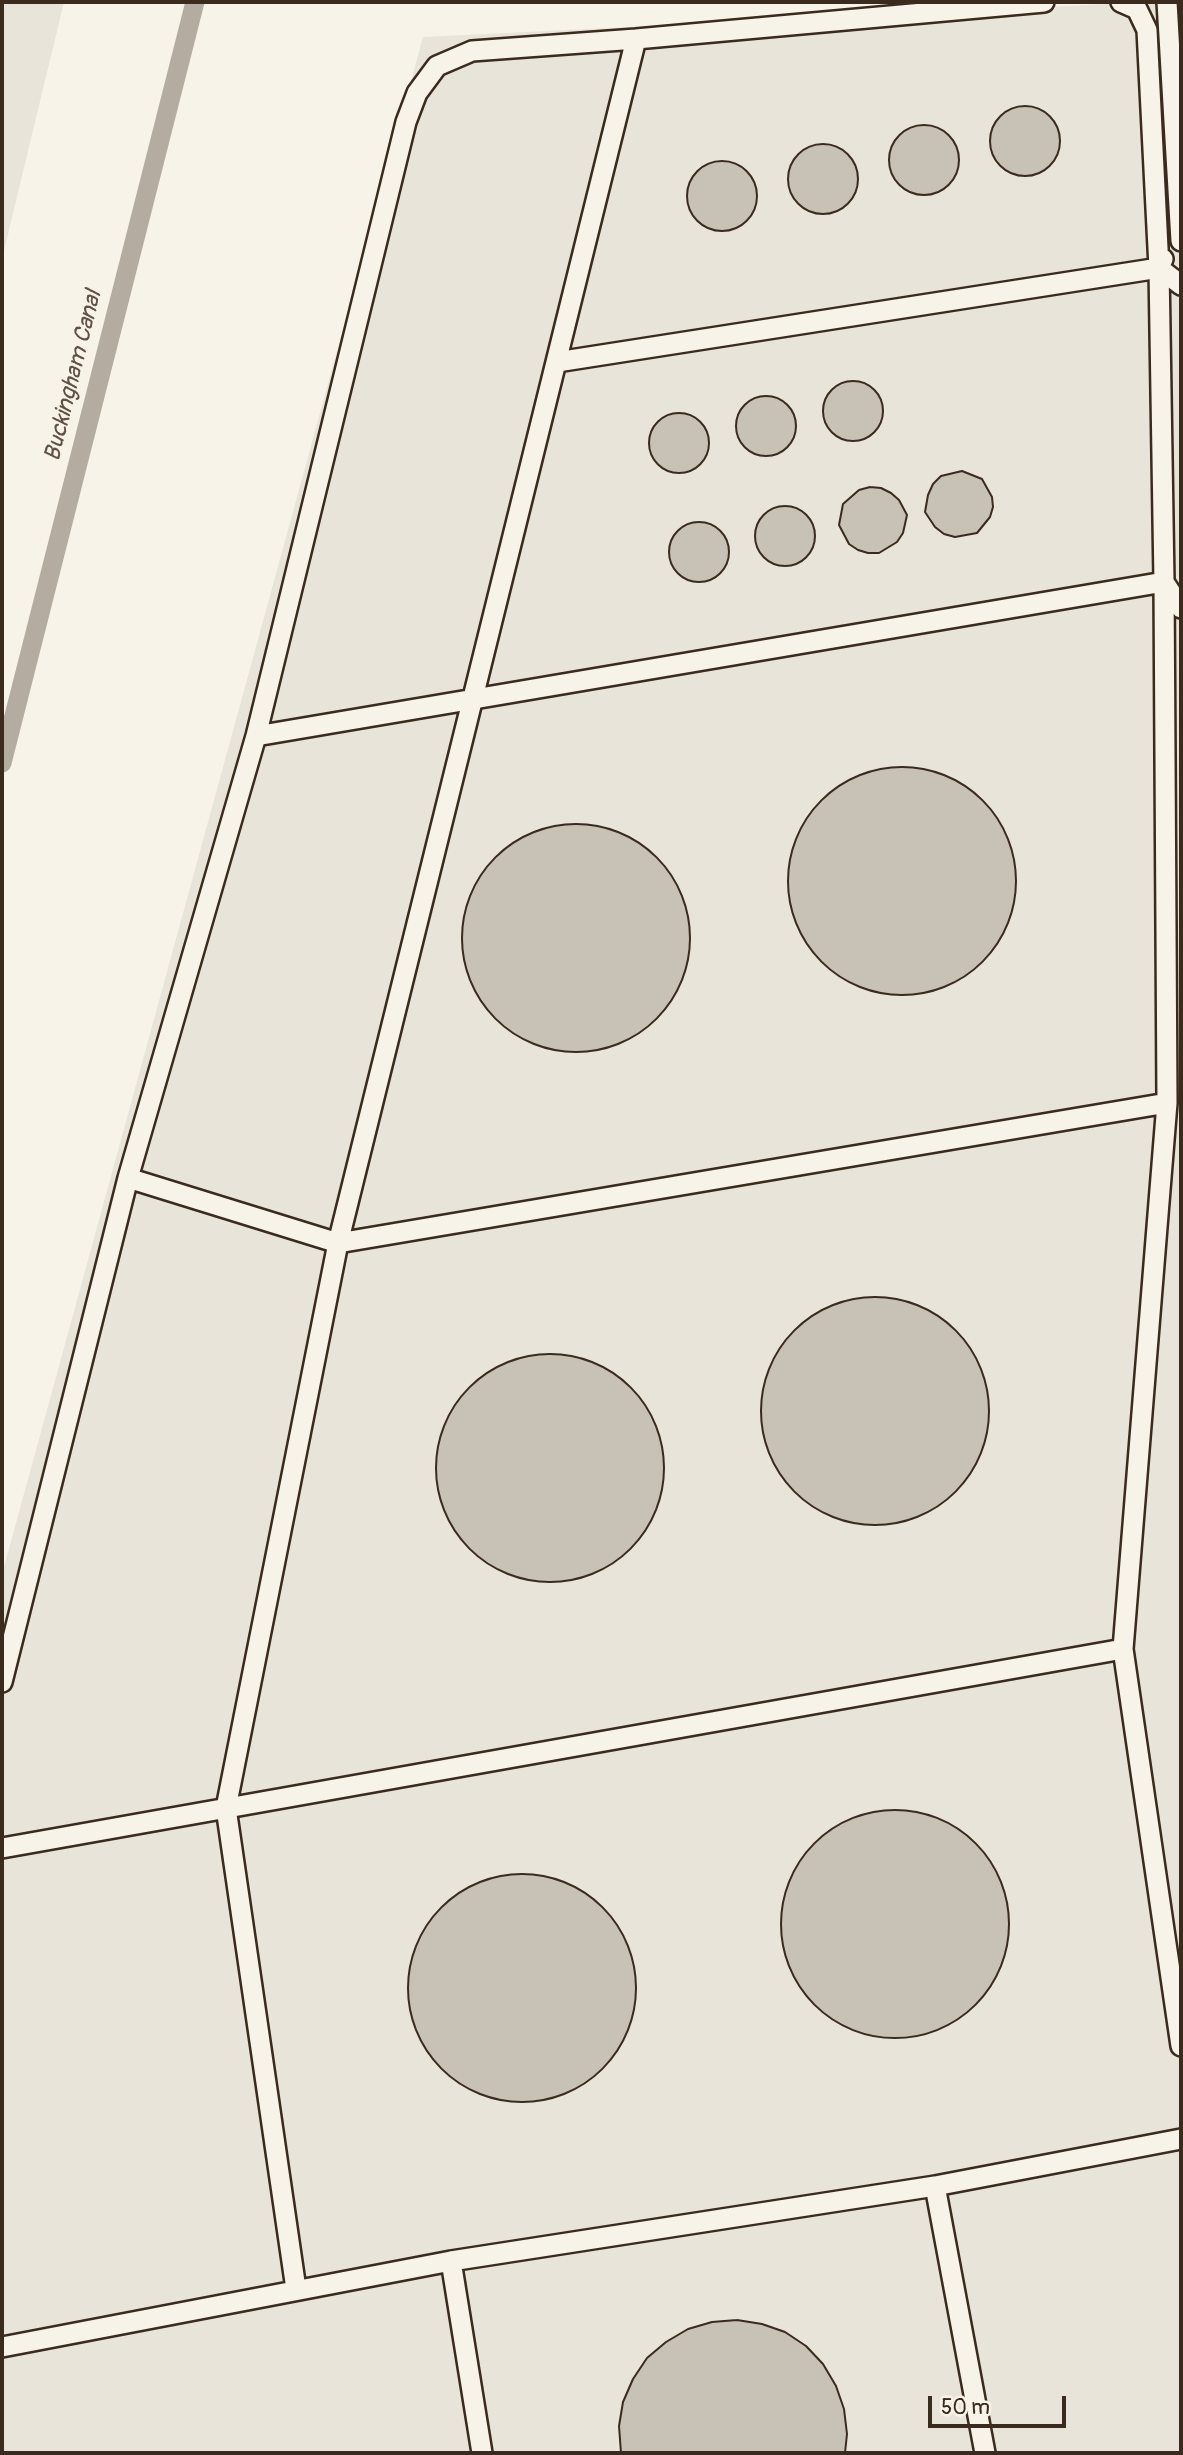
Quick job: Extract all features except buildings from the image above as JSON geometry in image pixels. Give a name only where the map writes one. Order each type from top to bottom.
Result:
[{"type":"lane","points":[[2,1682],[128,1178],[256,736],[406,122],[417,93],[437,66],[472,51],[1044,2]]},
{"type":"lane","points":[[1121,2],[1137,9],[1147,30],[1159,268],[1167,1103],[1123,1649],[1181,2046]]},
{"type":"lane","points":[[1159,268],[1181,232],[1167,2]]},
{"type":"lane","points":[[296,2289],[226,1808],[338,1242],[636,39]]},
{"type":"lane","points":[[557,362],[1159,268],[1181,285]]},
{"type":"lane","points":[[256,736],[1164,582]]},
{"type":"lane","points":[[1164,582],[1181,608]]},
{"type":"lane","points":[[128,1178],[338,1242],[1167,1103]]},
{"type":"lane","points":[[2,1848],[1123,1649]]},
{"type":"lane","points":[[2,2347],[451,2261],[935,2186],[1181,2139]]},
{"type":"lane","points":[[935,2186],[985,2453]]},
{"type":"lane","points":[[451,2261],[482,2453]]},
{"type":"shaded area","points":[[2,2],[64,2],[2,259]]},
{"type":"shaded area","points":[[1181,2],[1181,2453],[2,2453],[2,1574],[423,37]]},
{"type":"waterway","name":"Buckingham Canal","points":[[2,763],[195,2]]}]
